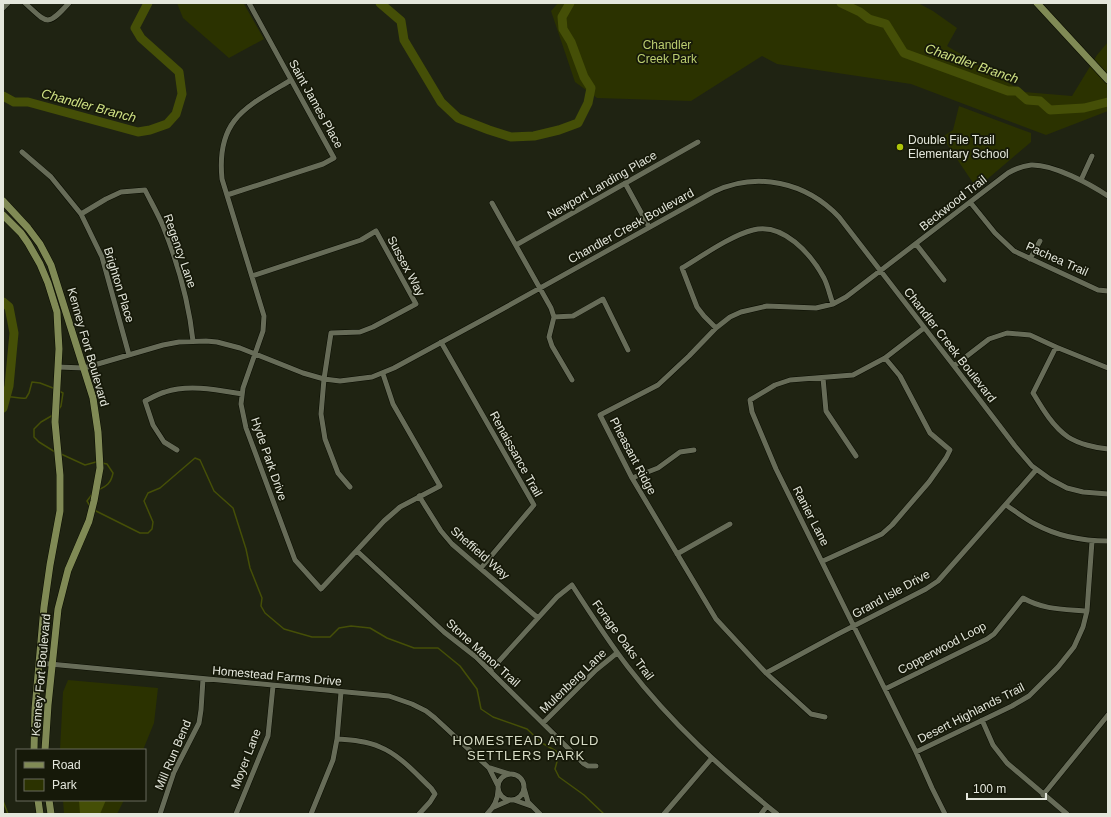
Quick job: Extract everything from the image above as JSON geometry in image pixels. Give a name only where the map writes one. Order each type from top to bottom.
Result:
[{"type":"main road","points":[[1037,3],[1108,80]]},
{"type":"main road","name":"Kenney Fort Boulevard","points":[[3,201],[28,228],[40,244],[51,265],[84,368],[97,416],[100,447],[98,483],[87,526],[68,570],[58,609],[48,705],[46,749]]},
{"type":"main road","name":"Kenney Fort Boulevard","points":[[3,215],[14,225],[28,243],[40,264],[57,312],[59,349],[55,422],[60,475],[60,511],[50,565],[39,663],[35,709],[34,749]]},
{"type":"main road","points":[[38,801],[40,814]]},
{"type":"main road","points":[[49,801],[51,814]]},
{"type":"street","points":[[3,8],[8,3]]},
{"type":"street","points":[[25,3],[42,18],[50,20],[55,18],[69,3]]},
{"type":"street","name":"Saint James Place","points":[[227,195],[323,164],[334,158],[249,3]]},
{"type":"street","name":"Hyde Park Drive","points":[[291,80],[251,104],[241,112],[232,123],[225,137],[220,162],[222,179],[264,316],[263,331],[248,370],[242,394],[241,404],[246,428],[295,560],[321,589],[394,512],[419,496],[440,486],[393,404],[383,374]]},
{"type":"street","name":"Newport Landing Place","points":[[516,245],[698,142]]},
{"type":"street","name":"Brighton Place","points":[[22,152],[51,177],[81,214],[102,257],[129,355]]},
{"type":"street","points":[[1081,180],[1092,156]]},
{"type":"street","name":"Beckwood Trail","points":[[881,271],[1008,173],[1023,167],[1048,167],[1081,180],[1108,196]]},
{"type":"street","name":"Chandler Creek Boulevard","points":[[57,370],[84,368],[163,345],[193,341],[217,342],[324,379],[356,380],[383,374],[713,192],[731,184],[761,182],[782,184],[807,193],[831,209],[844,223],[1015,446],[1036,470],[1066,488],[1083,492],[1108,494]]},
{"type":"street","points":[[625,184],[649,227]]},
{"type":"street","name":"Regency Lane","points":[[81,214],[121,192],[145,190],[163,226],[176,265],[190,312],[193,341]]},
{"type":"street","name":"Pachea Trail","points":[[970,202],[1004,243],[1014,251],[1098,290],[1108,292]]},
{"type":"street","points":[[492,203],[551,308],[554,316],[550,337],[552,346],[572,380]]},
{"type":"street","points":[[716,328],[697,307],[682,268],[736,237],[754,230],[770,230],[784,234],[794,240],[809,257],[824,278],[833,304]]},
{"type":"street","name":"Sussex Way","points":[[252,276],[361,240],[376,231],[416,304],[373,327],[360,332],[331,333],[324,379]]},
{"type":"street","points":[[1030,259],[1040,241]]},
{"type":"street","points":[[916,244],[944,280]]},
{"type":"street","name":"Pheasant Ridge","points":[[824,717],[811,714],[766,673],[716,619],[632,478],[600,415],[658,385],[716,328],[730,317],[741,312],[767,306],[816,308],[833,304],[846,297],[881,271]]},
{"type":"street","points":[[554,316],[573,316],[604,299],[628,350]]},
{"type":"street","name":"Ranier Lane","points":[[924,328],[885,358],[853,375],[790,380],[775,385],[750,400],[752,412],[776,469],[916,752],[945,814]]},
{"type":"street","points":[[954,366],[989,339],[1007,333],[1030,335],[1108,368]]},
{"type":"street","name":"Renaissance Trail","points":[[441,342],[534,505],[481,568]]},
{"type":"street","points":[[1056,347],[1033,393],[1042,408],[1056,426],[1068,438],[1108,449]]},
{"type":"street","points":[[822,561],[882,534],[892,525],[929,482],[950,450],[930,433],[900,376],[885,358]]},
{"type":"street","points":[[823,378],[826,411],[856,456]]},
{"type":"street","points":[[324,379],[321,414],[325,439],[338,473],[350,487]]},
{"type":"street","points":[[177,450],[164,442],[153,425],[145,401],[166,392],[187,388],[242,394]]},
{"type":"street","points":[[632,478],[658,468],[680,452],[694,450]]},
{"type":"street","name":"Grand Isle Drive","points":[[766,673],[926,589],[938,581],[1036,470]]},
{"type":"street","name":"Sheffield Way","points":[[419,496],[445,537],[538,618]]},
{"type":"street","points":[[1006,505],[1035,524],[1054,532],[1092,541],[1108,541]]},
{"type":"street","points":[[677,554],[730,524]]},
{"type":"street","name":"Desert Highlands Trail","points":[[916,752],[1029,696],[1042,685],[1074,647],[1083,627],[1087,611],[1092,541]]},
{"type":"street","name":"Stone Manor Trail","points":[[357,551],[412,604],[444,632],[476,656],[583,763],[588,766],[596,766]]},
{"type":"street","name":"Forage Oaks Trail","points":[[490,671],[508,653],[557,597],[572,585],[618,653],[688,735],[745,788],[777,814]]},
{"type":"street","name":"Copperwood Loop","points":[[885,689],[994,634],[1023,598],[1035,605],[1087,611]]},
{"type":"street","name":"Mulenberg Lane","points":[[543,723],[596,670],[618,653]]},
{"type":"street","name":"Homestead Farms Drive","points":[[39,663],[389,696],[404,700],[419,707],[435,718],[489,768],[502,797],[531,806]]},
{"type":"street","name":"Mill Run Bend","points":[[160,814],[174,772],[199,723],[204,679]]},
{"type":"street","name":"Moyer Lane","points":[[236,814],[268,736],[273,686]]},
{"type":"street","points":[[311,814],[330,767],[337,739],[341,692]]},
{"type":"street","points":[[1043,795],[1108,715]]},
{"type":"street","points":[[982,720],[998,754],[1006,763],[1067,814]]},
{"type":"street","points":[[337,739],[365,742],[386,750],[396,756],[431,788],[435,794],[433,799],[419,814]]},
{"type":"street","points":[[664,814],[712,758]]},
{"type":"street","name":"Homestead Farms Drive","points":[[489,768],[521,778],[531,806],[540,814]]},
{"type":"street","points":[[487,814],[497,799],[498,788],[502,778],[509,774]]},
{"type":"street","points":[[493,807],[505,801],[518,798],[524,787]]},
{"type":"street","points":[[761,814],[767,806]]},
{"type":"green space","points":[[177,3],[245,3],[244,4],[264,39],[229,58],[183,18]]},
{"type":"green space","name":"Chandler Creek Park","points":[[558,3],[918,3],[933,11],[957,28],[947,46],[1024,92],[1072,96],[1097,55],[1108,42],[1108,111],[1046,135],[911,84],[777,64],[762,56],[691,101],[597,98],[575,82],[551,11]]},
{"type":"green space","points":[[959,106],[1031,133],[1031,142],[977,188],[942,137],[953,130]]},
{"type":"green space","points":[[68,680],[158,688],[154,723],[143,749],[60,749],[63,692]]},
{"type":"green space","points":[[63,801],[124,801],[117,814],[64,814]]},
{"type":"shaded area","points":[[79,801],[106,801],[100,814],[80,814]]},
{"type":"waterway","name":"Chandler Branch","points":[[3,96],[14,102],[28,102],[138,132],[150,130],[167,124],[176,114],[182,94],[179,72],[141,38],[135,28],[148,3]]},
{"type":"waterway","name":"Chandler Branch","points":[[380,3],[401,21],[404,40],[441,102],[458,118],[511,137],[534,136],[559,130],[578,123],[588,103],[591,88],[584,77],[571,42],[563,29],[562,17],[570,3]]},
{"type":"waterway","name":"Chandler Branch","points":[[841,3],[860,12],[869,19],[886,24],[904,53],[1008,91],[1017,91],[1027,100],[1040,101],[1050,110],[1084,108],[1108,102]]},
{"type":"waterway","name":"Chandler Branch","points":[[3,302],[9,307],[14,333],[9,386],[3,408]]},
{"type":"waterway","points":[[6,397],[26,398],[32,382],[40,383],[53,388]]},
{"type":"waterway","points":[[59,391],[63,393],[61,406],[59,409]]},
{"type":"waterway","points":[[53,415],[41,422],[34,429],[34,437],[55,452]]},
{"type":"waterway","points":[[61,454],[85,465],[96,462]]},
{"type":"waterway","points":[[94,510],[140,533],[148,533],[152,529],[153,522],[144,501],[148,493],[160,488],[195,458],[200,460],[214,491],[233,508],[246,549],[250,568],[262,598],[261,606],[265,613],[284,629],[312,637],[330,637],[339,628],[351,626],[370,628],[387,638],[414,648],[438,648],[460,666],[477,689],[481,709],[493,717],[527,729],[542,743],[556,751],[558,758],[555,769],[559,777],[584,795],[604,814]]},
{"type":"waterway","points":[[98,490],[108,484],[113,473],[107,464],[102,463]]},
{"type":"waterway","points":[[90,506],[87,501],[93,493]]},
{"type":"waterway","points":[[3,801],[8,814]]},
{"type":"place","name":"Double File Trail Elementary School","points":[[900,147]]},
{"type":"district","name":"HOMESTEAD AT OLD SETTLERS PARK","points":[[526,748]]}]
